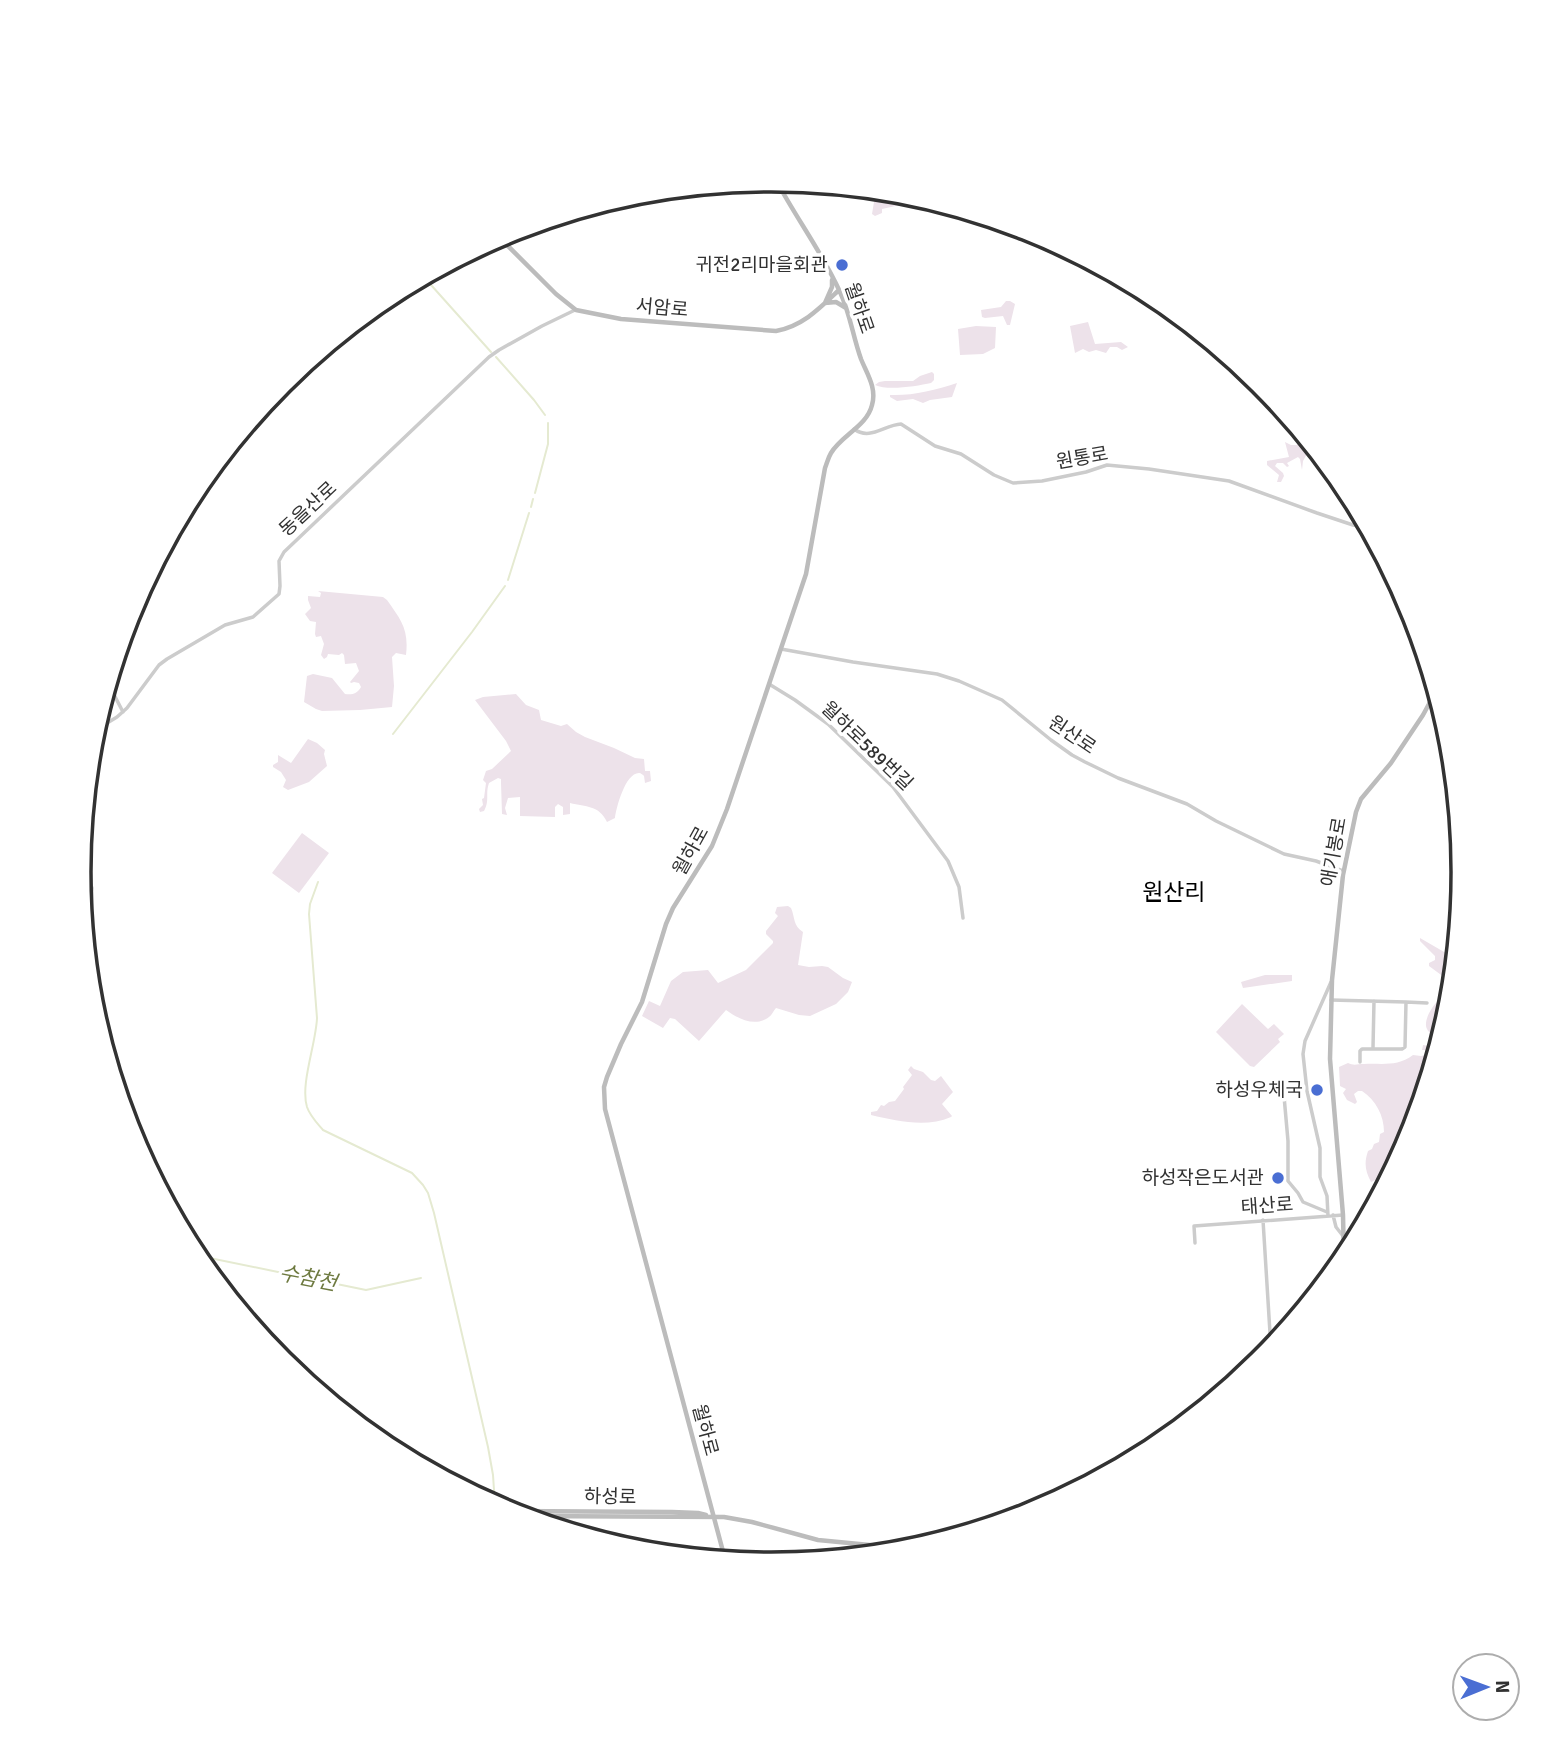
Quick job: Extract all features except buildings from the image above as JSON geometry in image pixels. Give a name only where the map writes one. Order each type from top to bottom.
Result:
[{"type":"street","name":"월하로","points":[[722,1550],[605,1109],[604,1087],[617,1052],[642,1002],[670,916],[717,835],[809,564],[828,458],[837,445],[869,413],[873,402],[872,384],[839,290],[784,192]]},
{"type":"street","name":"서암로","points":[[507,245],[576,310],[621,319],[776,331],[804,321],[839,290]]},
{"type":"street","points":[[832,276],[832,287],[825,303],[839,303],[847,309]]},
{"type":"street","name":"동을산로","points":[[108,723],[123,712],[159,665],[225,625],[253,617],[279,594],[279,558],[287,548],[489,357],[576,310]]},
{"type":"street","name":"원통로","points":[[854,429],[862,434],[871,434],[901,424],[935,446],[961,454],[994,475],[1013,483],[1042,481],[1107,465],[1143,469],[1229,481],[1355,524]]},
{"type":"street","name":"원산로","points":[[781,649],[937,674],[970,685],[1002,700],[1051,740],[1085,762],[1118,778],[1187,804],[1284,854],[1343,871]]},
{"type":"street","name":"월하로589번길","points":[[769,684],[828,724],[893,787],[948,861],[959,887],[963,918]]},
{"type":"street","points":[[114,695],[123,712]]},
{"type":"street","name":"애기봉로","points":[[1343,1236],[1330,1071],[1332,980],[1343,871],[1361,799],[1391,763],[1430,703]]},
{"type":"street","points":[[1332,980],[1303,1054],[1307,1091],[1320,1148],[1320,1177],[1327,1196],[1329,1214],[1343,1236]]},
{"type":"street","points":[[1331,1000],[1427,1003]]},
{"type":"street","points":[[1373,1049],[1374,1001]]},
{"type":"street","points":[[1360,1062],[1361,1050],[1405,1047],[1406,1002]]},
{"type":"street","name":"태산로","points":[[1284,1096],[1288,1181],[1303,1202],[1329,1214]]},
{"type":"street","name":"태산로","points":[[1195,1243],[1194,1226],[1343,1215]]},
{"type":"street","points":[[1263,1220],[1270,1333]]},
{"type":"street","name":"하성로","points":[[542,1511],[698,1513],[752,1522],[818,1540],[867,1545]]},
{"type":"street","name":"하성로","points":[[555,1516],[713,1516]]},
{"type":"shaded area","points":[[874,199],[900,205],[882,209],[882,213],[875,216],[872,214]]},
{"type":"shaded area","points":[[1006,301],[1015,304],[1010,325],[1007,325],[1003,316],[982,317],[981,310],[1001,307]]},
{"type":"shaded area","points":[[1088,322],[1095,344],[1121,342],[1128,347],[1122,350],[1110,347],[1106,353],[1083,349],[1075,353],[1070,326]]},
{"type":"shaded area","points":[[996,327],[995,348],[983,354],[960,355],[958,329]]},
{"type":"shaded area","points":[[932,372],[934,380],[931,383],[895,388],[875,385],[885,381],[913,381]]},
{"type":"shaded area","points":[[957,383],[952,397],[923,403],[913,399],[897,401],[890,397],[924,392]]},
{"type":"shaded area","points":[[1285,442],[1297,445],[1307,454],[1302,470],[1298,457],[1287,463],[1287,467],[1283,463],[1277,463],[1275,466],[1284,476],[1281,482],[1277,482],[1279,475],[1267,465],[1267,461],[1289,457]]},
{"type":"shaded area","points":[[318,591],[383,597],[396,613],[405,631],[407,646],[406,655],[396,653],[392,657],[392,707],[322,711],[304,702],[307,676],[313,674],[332,678],[345,694],[354,694],[361,687],[359,683],[350,682],[359,671],[356,663],[345,664],[342,653],[328,654],[324,659],[321,655],[324,644],[321,636],[316,637],[316,622],[310,621],[305,614],[311,608],[308,596],[320,597],[321,593]]},
{"type":"shaded area","points":[[516,694],[526,705],[539,710],[541,720],[561,726],[567,724],[585,737],[635,758],[644,759],[645,771],[650,771],[651,781],[645,783],[644,776],[639,773],[629,779],[622,792],[615,818],[607,822],[600,812],[570,803],[570,814],[563,815],[563,807],[558,804],[555,807],[555,817],[520,816],[520,797],[508,798],[505,808],[507,815],[502,814],[501,779],[498,778],[489,783],[486,807],[480,812],[486,771],[492,769],[511,751],[475,700]]},
{"type":"shaded area","points":[[308,739],[325,750],[327,766],[309,782],[288,790],[283,787],[286,780],[273,765],[278,762],[278,755],[291,763]]},
{"type":"shaded area","points":[[302,833],[329,853],[299,893],[272,873]]},
{"type":"shaded area","points":[[788,906],[797,927],[803,932],[798,965],[828,967],[852,982],[848,992],[836,1004],[810,1016],[776,1008],[769,1017],[758,1022],[741,1019],[726,1010],[699,1041],[675,1019],[670,1018],[663,1028],[642,1016],[649,1001],[660,1006],[671,981],[683,972],[708,970],[718,983],[746,970],[773,943],[766,931],[778,916],[775,913],[777,907]]},
{"type":"shaded area","points":[[1420,938],[1446,953],[1442,976],[1429,966],[1435,956]]},
{"type":"shaded area","points":[[1265,975],[1292,975],[1292,981],[1243,988],[1241,982]]},
{"type":"shaded area","points":[[1438,1002],[1431,1034],[1426,1026],[1427,1019]]},
{"type":"shaded area","points":[[1242,1004],[1268,1029],[1274,1024],[1284,1034],[1278,1039],[1280,1042],[1254,1067],[1216,1032]]},
{"type":"shaded area","points":[[1423,1045],[1428,1046],[1399,1132],[1377,1179],[1371,1182],[1366,1170],[1366,1159],[1368,1151],[1379,1142],[1380,1134],[1384,1132],[1383,1120],[1375,1104],[1362,1091],[1354,1094],[1357,1102],[1355,1104],[1347,1100],[1343,1093],[1346,1089],[1340,1086],[1339,1067],[1348,1063],[1395,1063],[1413,1055],[1425,1055],[1425,1050],[1422,1050]]},
{"type":"shaded area","points":[[911,1066],[931,1080],[935,1081],[941,1076],[953,1092],[942,1104],[951,1117],[922,1123],[871,1115],[871,1112],[877,1111],[881,1105],[895,1101],[912,1075],[908,1070]]},
{"type":"waterway","points":[[430,284],[491,352]]},
{"type":"waterway","points":[[496,357],[545,415]]},
{"type":"waterway","points":[[535,493],[548,444],[548,423]]},
{"type":"waterway","points":[[531,507],[533,499]]},
{"type":"waterway","points":[[508,580],[529,513]]},
{"type":"waterway","points":[[393,734],[505,586]]},
{"type":"waterway","points":[[318,882],[309,914],[317,1018],[305,1087],[307,1107],[323,1130],[412,1173],[428,1193],[488,1447],[494,1492]]},
{"type":"waterway","name":"수참천","points":[[213,1259],[366,1290],[421,1278]]},
{"type":"place","name":"귀전2리마을회관","points":[[842,265]]},
{"type":"place","name":"하성우체국","points":[[1317,1090]]},
{"type":"place","name":"하성작은도서관","points":[[1278,1178]]},
{"type":"district","name":"원산리","points":[[1174,892]]}]
